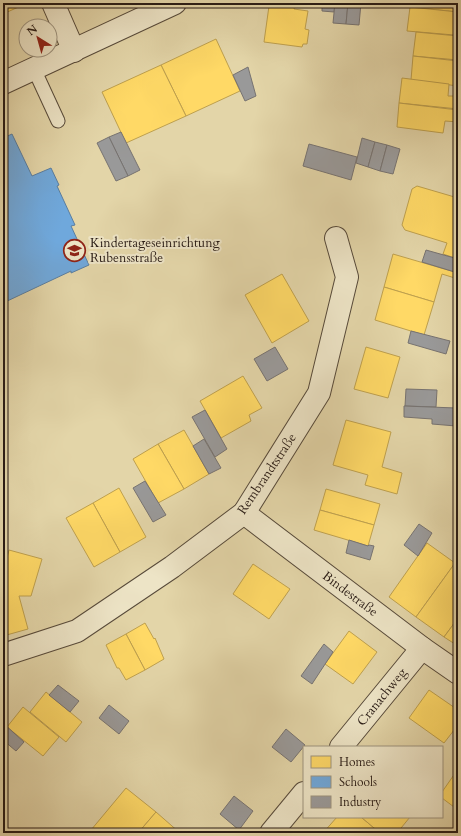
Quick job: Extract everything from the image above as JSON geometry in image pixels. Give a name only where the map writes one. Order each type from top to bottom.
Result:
[{"type":"street","points":[[53,3],[74,51]]},
{"type":"street","points":[[3,83],[175,3]]},
{"type":"street","name":"Rembrandtstraße","points":[[3,655],[77,631],[172,567],[244,513],[320,392],[347,277],[336,238]]},
{"type":"street","name":"Bindestraße","points":[[244,513],[422,648],[458,673]]},
{"type":"street","name":"Cranachweg","points":[[342,746],[422,648]]},
{"type":"street","points":[[271,833],[303,794]]},
{"type":"lane","points":[[34,69],[58,121]]},
{"type":"building: Homes","points":[[3,3],[25,3],[25,4],[3,14]]},
{"type":"building: Homes","points":[[278,3],[295,3],[294,9],[308,11],[305,29],[309,30],[307,44],[303,44],[302,47],[264,42],[269,6],[277,6]]},
{"type":"building: Homes","points":[[410,3],[458,3],[458,12],[410,7]]},
{"type":"building: Homes","points":[[410,7],[458,12],[458,25],[456,24],[454,35],[407,31]]},
{"type":"building: Homes","points":[[416,32],[458,36],[458,60],[413,56]]},
{"type":"building: Homes","points":[[216,39],[240,91],[186,116],[161,65]]},
{"type":"building: Homes","points":[[413,56],[458,61],[458,86],[411,80]]},
{"type":"building: Homes","points":[[161,65],[186,116],[126,143],[102,92]]},
{"type":"building: Homes","points":[[402,78],[449,84],[448,96],[458,96],[458,109],[399,103]]},
{"type":"building: Homes","points":[[399,103],[458,110],[458,122],[445,121],[443,133],[397,127]]},
{"type":"building: Homes","points":[[417,186],[458,198],[458,233],[455,243],[458,244],[458,259],[443,254],[447,243],[405,230],[402,225],[412,189]]},
{"type":"building: Homes","points":[[393,254],[458,273],[458,279],[442,274],[434,302],[384,287]]},
{"type":"building: Homes","points":[[282,274],[309,321],[272,343],[245,295]]},
{"type":"building: Homes","points":[[384,287],[434,302],[424,335],[375,320]]},
{"type":"building: Homes","points":[[366,347],[400,357],[388,398],[354,389]]},
{"type":"building: Homes","points":[[243,376],[262,408],[249,415],[251,421],[221,438],[200,401]]},
{"type":"building: Homes","points":[[346,420],[391,432],[382,467],[402,473],[397,494],[365,485],[368,475],[333,465]]},
{"type":"building: Homes","points":[[184,430],[209,474],[184,489],[158,444]]},
{"type":"building: Homes","points":[[158,444],[184,489],[158,503],[133,459]]},
{"type":"building: Homes","points":[[119,488],[146,537],[120,552],[93,503]]},
{"type":"building: Homes","points":[[326,489],[380,504],[374,525],[320,510]]},
{"type":"building: Homes","points":[[93,503],[120,552],[94,567],[66,518]]},
{"type":"building: Homes","points":[[320,510],[374,525],[368,546],[314,530]]},
{"type":"building: Homes","points":[[427,543],[455,563],[416,617],[389,597]]},
{"type":"building: Homes","points":[[9,550],[42,559],[31,596],[19,596],[28,629],[3,636],[3,574]]},
{"type":"building: Homes","points":[[455,563],[458,565],[458,618],[444,637],[416,617]]},
{"type":"building: Homes","points":[[253,564],[290,589],[269,619],[233,594]]},
{"type":"building: Homes","points":[[458,618],[458,646],[444,637]]},
{"type":"building: Homes","points":[[145,623],[154,639],[155,638],[164,659],[145,670],[126,634]]},
{"type":"building: Homes","points":[[349,631],[377,652],[353,684],[325,664]]},
{"type":"building: Homes","points":[[126,634],[145,670],[126,680],[119,668],[117,668],[106,645]]},
{"type":"building: Homes","points":[[429,690],[458,710],[458,725],[444,743],[409,718]]},
{"type":"building: Homes","points":[[46,692],[82,722],[66,742],[30,712]]},
{"type":"building: Homes","points":[[23,707],[59,737],[43,756],[7,727]]},
{"type":"building: Homes","points":[[458,769],[458,810],[443,799],[443,791]]},
{"type":"building: Homes","points":[[126,788],[156,812],[138,833],[94,833],[91,830]]},
{"type":"building: Homes","points":[[156,812],[180,833],[138,833]]},
{"type":"building: Homes","points":[[336,818],[362,818],[380,833],[323,833]]},
{"type":"building: Homes","points":[[362,818],[409,818],[397,833],[380,833]]},
{"type":"building: Schools","name":"Kindertageseinrichtung Rubensstraße","points":[[12,134],[32,176],[51,168],[59,185],[57,186],[75,225],[71,226],[89,265],[71,273],[71,271],[3,303],[3,138]]},
{"type":"building: Industry","points":[[322,3],[335,3],[334,12],[322,11]]},
{"type":"building: Industry","points":[[335,3],[348,3],[346,24],[333,23]]},
{"type":"building: Industry","points":[[348,3],[361,3],[359,25],[346,24]]},
{"type":"building: Industry","points":[[248,67],[256,96],[245,101],[233,75]]},
{"type":"building: Industry","points":[[121,132],[140,170],[128,176],[109,137]]},
{"type":"building: Industry","points":[[109,137],[128,176],[116,181],[97,143]]},
{"type":"building: Industry","points":[[362,138],[375,142],[368,167],[356,163]]},
{"type":"building: Industry","points":[[375,142],[387,145],[380,171],[368,167]]},
{"type":"building: Industry","points":[[309,144],[357,157],[351,180],[303,166]]},
{"type":"building: Industry","points":[[387,145],[400,149],[393,174],[380,171]]},
{"type":"building: Industry","points":[[426,250],[458,259],[458,273],[422,262]]},
{"type":"building: Industry","points":[[411,331],[450,341],[446,354],[408,343]]},
{"type":"building: Industry","points":[[275,347],[288,369],[267,381],[254,359]]},
{"type":"building: Industry","points":[[406,389],[437,390],[436,407],[405,406]]},
{"type":"building: Industry","points":[[404,406],[456,408],[456,426],[432,424],[432,419],[404,417]]},
{"type":"building: Industry","points":[[205,410],[227,449],[215,457],[192,417]]},
{"type":"building: Industry","points":[[204,439],[221,468],[209,474],[193,446]]},
{"type":"building: Industry","points":[[145,481],[166,515],[153,522],[133,488]]},
{"type":"building: Industry","points":[[419,524],[432,533],[418,556],[404,545]]},
{"type":"building: Industry","points":[[349,540],[368,546],[374,546],[370,560],[346,553]]},
{"type":"building: Industry","points":[[324,644],[333,652],[312,684],[301,676]]},
{"type":"building: Industry","points":[[58,685],[79,701],[70,712],[49,695]]},
{"type":"building: Industry","points":[[109,705],[129,721],[119,734],[99,718]]},
{"type":"building: Industry","points":[[4,724],[24,742],[16,751],[3,740]]},
{"type":"building: Industry","points":[[286,729],[305,745],[291,762],[272,747]]},
{"type":"building: Industry","points":[[234,796],[253,811],[239,830],[220,814]]},
{"type":"place","name":"Kindertageseinrichtung Rubensstraße","points":[[74,250]]}]
